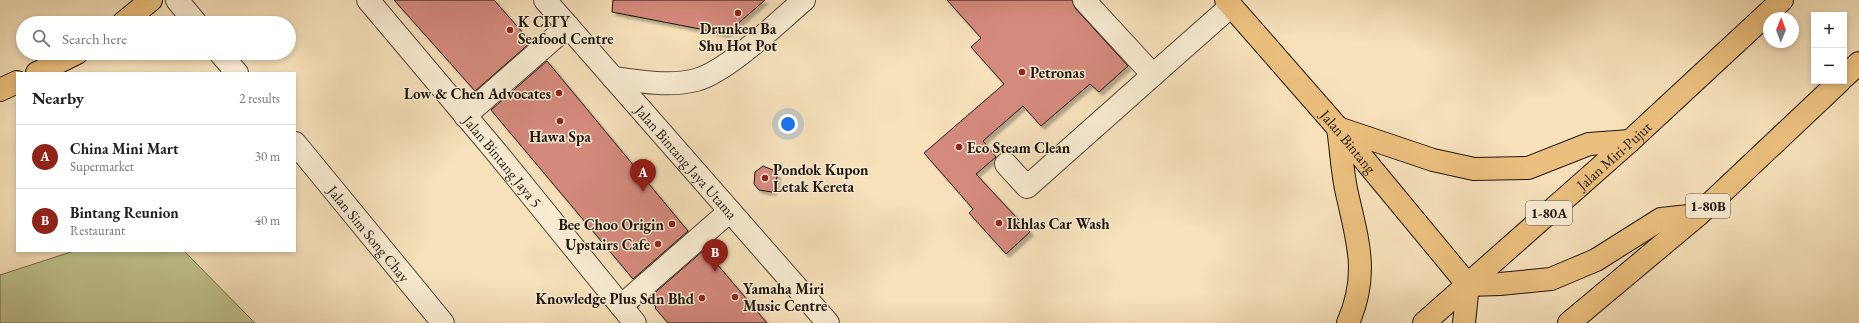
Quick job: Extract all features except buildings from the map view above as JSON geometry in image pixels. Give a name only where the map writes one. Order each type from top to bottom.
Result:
[{"type":"main road","points":[[132,16],[151,0]]},
{"type":"main road","name":"Jalan Miri-Pujut","points":[[1424,323],[1630,141],[1782,0]]},
{"type":"main road","name":"Jalan Bintang","points":[[1228,3],[1338,128],[1468,285]]},
{"type":"main road","points":[[38,72],[63,60]]},
{"type":"main road","points":[[1847,74],[1859,63]]},
{"type":"main road","points":[[0,90],[16,82]]},
{"type":"main road","name":"1-80B","points":[[1569,323],[1698,215],[1837,84]]},
{"type":"main road","points":[[1348,323],[1354,309],[1361,275],[1360,246],[1346,187],[1338,128],[1433,160],[1474,169],[1528,168],[1589,144],[1630,141]]},
{"type":"main road","points":[[1464,323],[1468,285],[1500,284],[1551,279],[1596,260],[1661,219],[1698,215]]},
{"type":"street","points":[[177,0],[190,16]]},
{"type":"street","name":"Jalan Bintang Jaya 5","points":[[368,0],[635,323]]},
{"type":"street","name":"Jalan Bintang Jaya Utama","points":[[545,0],[828,323]]},
{"type":"street","points":[[613,78],[659,84],[696,80],[729,63],[804,0]]},
{"type":"street","points":[[1084,0],[1153,75]]},
{"type":"street","points":[[1006,164],[1027,187],[1153,75],[1228,3]]},
{"type":"street","points":[[465,116],[568,26]]},
{"type":"street","points":[[226,60],[236,72]]},
{"type":"street","name":"Jalan Sim Song Chay","points":[[296,145],[443,323]]},
{"type":"street","points":[[621,306],[730,211]]},
{"type":"green space","points":[[71,252],[185,252],[255,323],[0,323],[0,275]]},
{"type":"place","name":"Drunken Ba Shu Hot Pot","points":[[738,13]]},
{"type":"place","name":"K CITY Seafood Centre","points":[[510,30]]},
{"type":"place","name":"Petronas","points":[[1022,72]]},
{"type":"place","name":"Low & Chen Advocates","points":[[559,93]]},
{"type":"place","name":"Hawa Spa","points":[[560,121]]},
{"type":"place","name":"Eco Steam Clean","points":[[959,147]]},
{"type":"place","name":"Pondok Kupon Letak Kereta","points":[[765,178]]},
{"type":"place","name":"China Mini Mart","points":[[643,192]]},
{"type":"place","name":"Ikhlas Car Wash","points":[[999,223]]},
{"type":"place","name":"Bee Choo Origin","points":[[672,224]]},
{"type":"place","name":"Upstairs Cafe","points":[[658,244]]},
{"type":"place","name":"Bintang Reunion","points":[[715,272]]},
{"type":"place","name":"Yamaha Miri Music Centre","points":[[735,297]]},
{"type":"place","name":"Knowledge Plus Sdn Bhd","points":[[702,298]]}]
